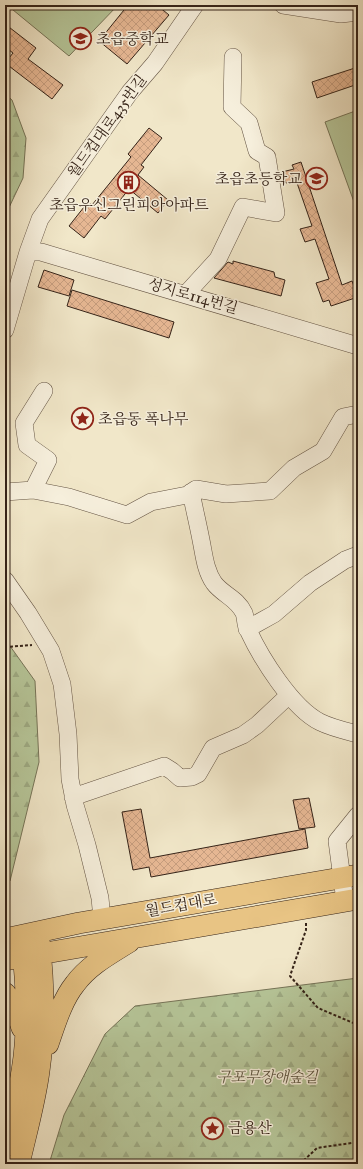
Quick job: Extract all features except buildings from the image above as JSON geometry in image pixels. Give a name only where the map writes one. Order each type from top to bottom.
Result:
[{"type":"main road","name":"월드컵대로","points":[[21,935],[102,919],[350,876]]},
{"type":"main road","name":"월드컵대로","points":[[23,957],[351,900]]},
{"type":"main road","points":[[5,1146],[22,1071],[25,1037],[27,1006],[26,976],[21,935]]},
{"type":"main road","points":[[39,1073],[58,1017],[74,984],[99,961],[138,936]]},
{"type":"main road","points":[[19,1164],[39,1073],[43,1040],[43,1005],[23,957]]},
{"type":"main road","points":[[5,993],[12,1001],[25,1037]]},
{"type":"street","name":"월드컵대로435번길","points":[[5,330],[28,252],[40,219],[130,92],[154,63],[195,5]]},
{"type":"street","points":[[283,5],[341,14],[358,12]]},
{"type":"street","points":[[186,294],[218,259],[243,207],[276,212],[267,157],[257,151],[248,123],[232,107],[233,57]]},
{"type":"street","name":"성지로114번길","points":[[28,252],[42,252],[358,346]]},
{"type":"street","points":[[33,490],[48,460],[27,445],[24,423],[44,391]]},
{"type":"street","points":[[5,492],[33,490],[69,497],[127,515],[151,502],[187,494],[196,489],[226,494],[270,491],[294,468],[323,451],[343,417],[358,414]]},
{"type":"street","points":[[191,492],[207,568],[214,583],[225,594],[237,601],[244,614],[247,629],[264,659],[282,686],[289,695],[311,716],[320,722],[358,734]]},
{"type":"street","points":[[247,629],[274,614],[310,583],[345,560],[358,555]]},
{"type":"street","points":[[5,580],[28,613],[50,651],[62,684],[68,734],[70,779],[73,797],[100,898],[102,919]]},
{"type":"street","points":[[73,797],[164,766],[180,778],[192,777],[198,774],[213,748],[243,735],[257,725],[289,695]]},
{"type":"street","points":[[351,900],[350,876],[337,841],[358,815]]},
{"type":"path","points":[[5,647],[33,645],[50,651]]},
{"type":"path","points":[[305,908],[306,930],[290,976],[318,1008],[358,1025]]},
{"type":"path","points":[[300,1164],[317,1148],[358,1142]]},
{"type":"green space","points":[[7,5],[118,5],[69,56]]},
{"type":"green space","points":[[5,94],[12,100],[26,138],[23,178],[5,216]]},
{"type":"green space","points":[[358,110],[358,213],[325,122]]},
{"type":"green space","points":[[5,639],[35,681],[39,762],[10,881],[5,885]]},
{"type":"green space","name":"구포무장애숲길","points":[[358,978],[358,1164],[49,1164],[64,1115],[105,1034],[135,1006]]},
{"type":"place","name":"초읍중학교","points":[[80,39]]},
{"type":"place","name":"초읍초등학교","points":[[317,179]]},
{"type":"place","name":"초읍우신그린피아아파트","points":[[129,182]]},
{"type":"place","name":"초읍동 폭나무","points":[[82,419]]},
{"type":"place","name":"금용산","points":[[213,1128]]}]
